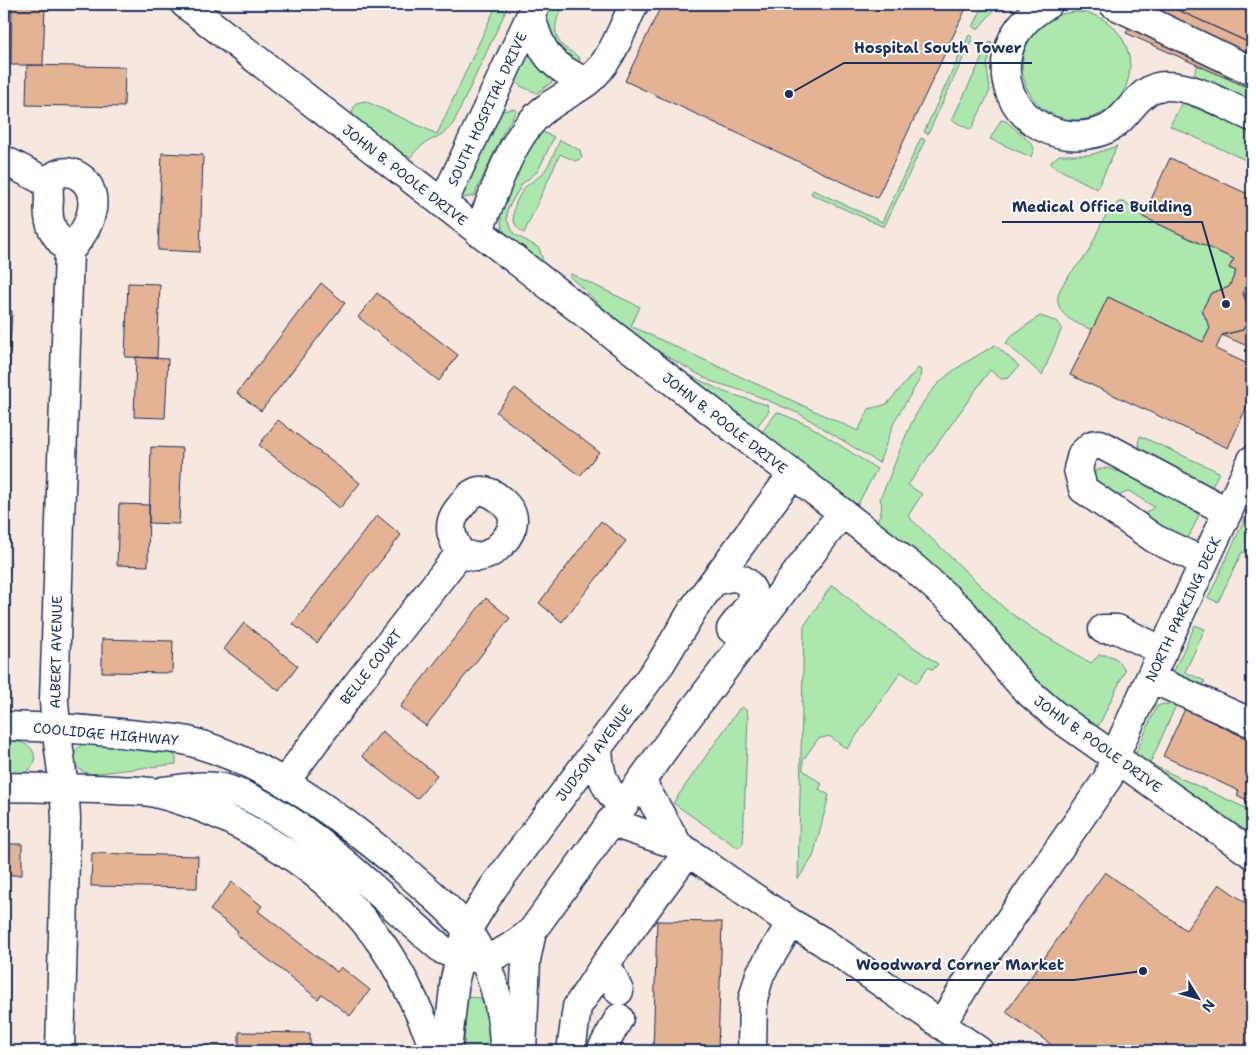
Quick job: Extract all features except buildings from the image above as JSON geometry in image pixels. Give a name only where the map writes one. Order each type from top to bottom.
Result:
[{"type":"street","name":"JOHN B. POOLE DRIVE","points":[[185,4],[939,590],[980,631],[1025,688],[1055,715],[1252,854]]},
{"type":"street","points":[[478,232],[520,138],[544,109],[586,82],[607,60],[634,4]]},
{"type":"street","points":[[1048,4],[1027,17],[1012,40],[1005,64],[1008,87],[1019,107],[1034,124],[1055,134],[1082,136],[1108,128],[1128,112],[1138,98],[1151,89],[1165,86],[1186,88],[1252,117]]},
{"type":"street","points":[[1113,4],[1252,71]]},
{"type":"street","name":"SOUTH HOSPITAL DRIVE","points":[[442,203],[534,10]]},
{"type":"street","name":"SOUTH HOSPITAL DRIVE","points":[[534,10],[536,36],[546,56],[562,71],[586,82]]},
{"type":"street","points":[[4,160],[50,184]]},
{"type":"street","points":[[73,173],[81,176],[91,188],[92,197],[89,221],[69,252],[53,230],[50,221],[50,184],[58,175],[73,173]]},
{"type":"street","name":"ALBERT AVENUE","points":[[60,1051],[66,819],[65,787],[55,727],[54,700],[69,252]]},
{"type":"street","points":[[1204,562],[1155,539],[1084,489],[1078,469],[1082,454],[1092,445],[1100,444],[1228,512]]},
{"type":"street","name":"NORTH PARKING DECK","points":[[941,1025],[974,971],[1108,778],[1114,758],[1252,460]]},
{"type":"street","name":"JUDSON AVENUE","points":[[447,1051],[471,958],[467,930],[493,888],[661,663],[694,608],[792,475]]},
{"type":"street","points":[[4,787],[65,787],[154,793],[195,787],[225,788],[273,811],[336,856],[443,950],[471,958],[498,955],[532,931],[640,781],[841,514]]},
{"type":"street","name":"BELLE COURT","points":[[285,782],[351,692],[460,553]]},
{"type":"street","points":[[670,741],[689,686],[751,603],[753,597],[749,584],[738,577],[726,577],[713,582]]},
{"type":"street","points":[[1157,664],[1252,723]]},
{"type":"street","name":"COOLIDGE HIGHWAY","points":[[4,726],[55,727],[118,732],[190,741],[236,757],[285,782],[331,812],[377,847],[423,887],[467,930]]},
{"type":"street","points":[[598,746],[602,780],[610,795],[616,814],[683,848],[792,923],[822,941],[978,1051]]},
{"type":"street","points":[[640,781],[683,848]]},
{"type":"street","points":[[154,793],[206,809],[255,832],[317,876],[358,915],[382,945],[416,1000],[435,1051]]},
{"type":"street","points":[[574,1051],[572,1044],[577,1007],[683,848]]},
{"type":"street","points":[[752,1051],[753,999],[760,974],[792,923]]},
{"type":"street","points":[[522,1051],[526,960],[532,931]]},
{"type":"street","points":[[471,958],[496,993],[504,1036],[504,1051]]},
{"type":"street","points":[[606,962],[619,991]]},
{"type":"street","points":[[600,1051],[619,1018]]},
{"type":"green space","points":[[497,4],[509,4],[453,124],[443,133],[421,146],[411,157],[397,154],[353,118],[352,112],[356,103],[365,101],[437,134]]},
{"type":"green space","points":[[546,4],[565,4],[557,20],[557,37],[564,47],[580,59],[579,65],[563,66],[541,14]]},
{"type":"green space","points":[[984,4],[999,4],[978,29],[973,27]]},
{"type":"green space","points":[[1076,12],[1086,13],[1106,21],[1114,28],[1121,36],[1129,56],[1129,76],[1121,96],[1114,104],[1106,111],[1086,119],[1076,120],[1066,119],[1046,111],[1038,104],[1031,96],[1023,76],[1022,66],[1023,56],[1031,36],[1038,28],[1046,21],[1066,13]]},
{"type":"green space","points":[[969,35],[973,37],[928,134],[924,132]]},
{"type":"green space","points":[[990,41],[992,42],[987,67],[990,91],[971,130],[952,120]]},
{"type":"green space","points":[[527,48],[555,80],[537,93],[520,86],[515,80]]},
{"type":"green space","points":[[1198,65],[1252,86],[1252,103],[1192,78]]},
{"type":"green space","points":[[1182,102],[1252,132],[1252,163],[1170,126]]},
{"type":"green space","points":[[512,109],[517,110],[503,133],[474,196],[464,198],[460,193],[499,112]]},
{"type":"green space","points":[[1001,120],[1006,121],[1031,143],[1034,148],[1031,157],[990,139]]},
{"type":"green space","points":[[542,132],[554,137],[538,171],[522,184],[507,210],[507,220],[514,234],[539,248],[544,264],[562,277],[557,284],[509,244],[502,228],[500,213],[527,147],[538,133]]},
{"type":"green space","points":[[921,138],[925,140],[884,227],[811,194],[813,190],[882,222]]},
{"type":"green space","points":[[560,140],[580,150],[582,158],[575,161],[560,154],[524,233],[518,228],[513,217],[518,198],[526,186],[545,170]]},
{"type":"green space","points":[[1117,146],[1097,189],[1051,165],[1051,162],[1059,155],[1090,155]]},
{"type":"green space","points":[[1119,202],[1124,202],[1143,217],[1234,259],[1229,268],[1236,271],[1229,287],[1211,293],[1202,310],[1210,328],[1203,342],[1108,297],[1092,330],[1071,320],[1060,308],[1058,296],[1063,283],[1087,254],[1100,226],[1113,206]]},
{"type":"green space","points":[[571,274],[640,307],[631,326],[858,431],[869,409],[887,404],[918,368],[921,370],[920,379],[895,420],[879,463],[800,414],[750,393],[710,381],[656,350],[612,316],[570,277]]},
{"type":"green space","points":[[1040,316],[1058,322],[1062,328],[1042,375],[1006,343],[1011,336]]},
{"type":"green space","points":[[995,345],[1019,366],[1009,378],[1001,379],[990,370],[908,485],[922,494],[908,516],[1005,609],[1030,627],[1091,663],[1099,655],[1112,656],[1118,660],[1125,671],[1099,725],[1091,727],[1038,691],[873,526],[881,513],[880,498],[910,426],[925,399],[948,375]]},
{"type":"green space","points":[[673,367],[724,392],[767,405],[769,411],[752,433]]},
{"type":"green space","points":[[777,412],[810,426],[877,469],[854,511],[758,437]]},
{"type":"green space","points":[[1140,436],[1219,472],[1211,489],[1140,449],[1138,443]]},
{"type":"green space","points":[[1106,468],[1129,475],[1154,487],[1199,515],[1184,547],[1136,520],[1154,507],[1129,491],[1111,500],[1100,491],[1095,484],[1094,475],[1096,470]]},
{"type":"green space","points":[[1247,514],[1252,540],[1252,556],[1242,552],[1218,602],[1208,598]]},
{"type":"green space","points":[[831,586],[836,587],[868,615],[938,664],[933,670],[928,667],[917,683],[901,672],[847,749],[829,736],[818,739],[803,760],[803,770],[822,784],[819,789],[829,795],[813,857],[798,879],[804,626]]},
{"type":"green space","points":[[1195,625],[1205,629],[1185,672],[1205,681],[1200,690],[1175,675],[1174,671]]},
{"type":"green space","points":[[1164,704],[1176,705],[1150,764],[1252,811],[1252,843],[1133,759],[1157,706]]},
{"type":"green space","points":[[743,707],[747,711],[748,718],[743,844],[738,848],[673,803],[739,709]]},
{"type":"green space","points":[[4,741],[21,742],[29,746],[34,754],[35,761],[33,766],[26,772],[4,774]]},
{"type":"green space","points":[[85,743],[133,746],[159,750],[176,756],[176,764],[91,774],[80,769],[74,761],[76,751]]},
{"type":"green space","points":[[466,997],[483,998],[491,1051],[464,1051]]},
{"type":"place","name":"Hospital South Tower","points":[[789,94]]},
{"type":"place","name":"Medical Office Building","points":[[1226,304]]},
{"type":"place","name":"Woodward Corner Market","points":[[1143,971]]}]
